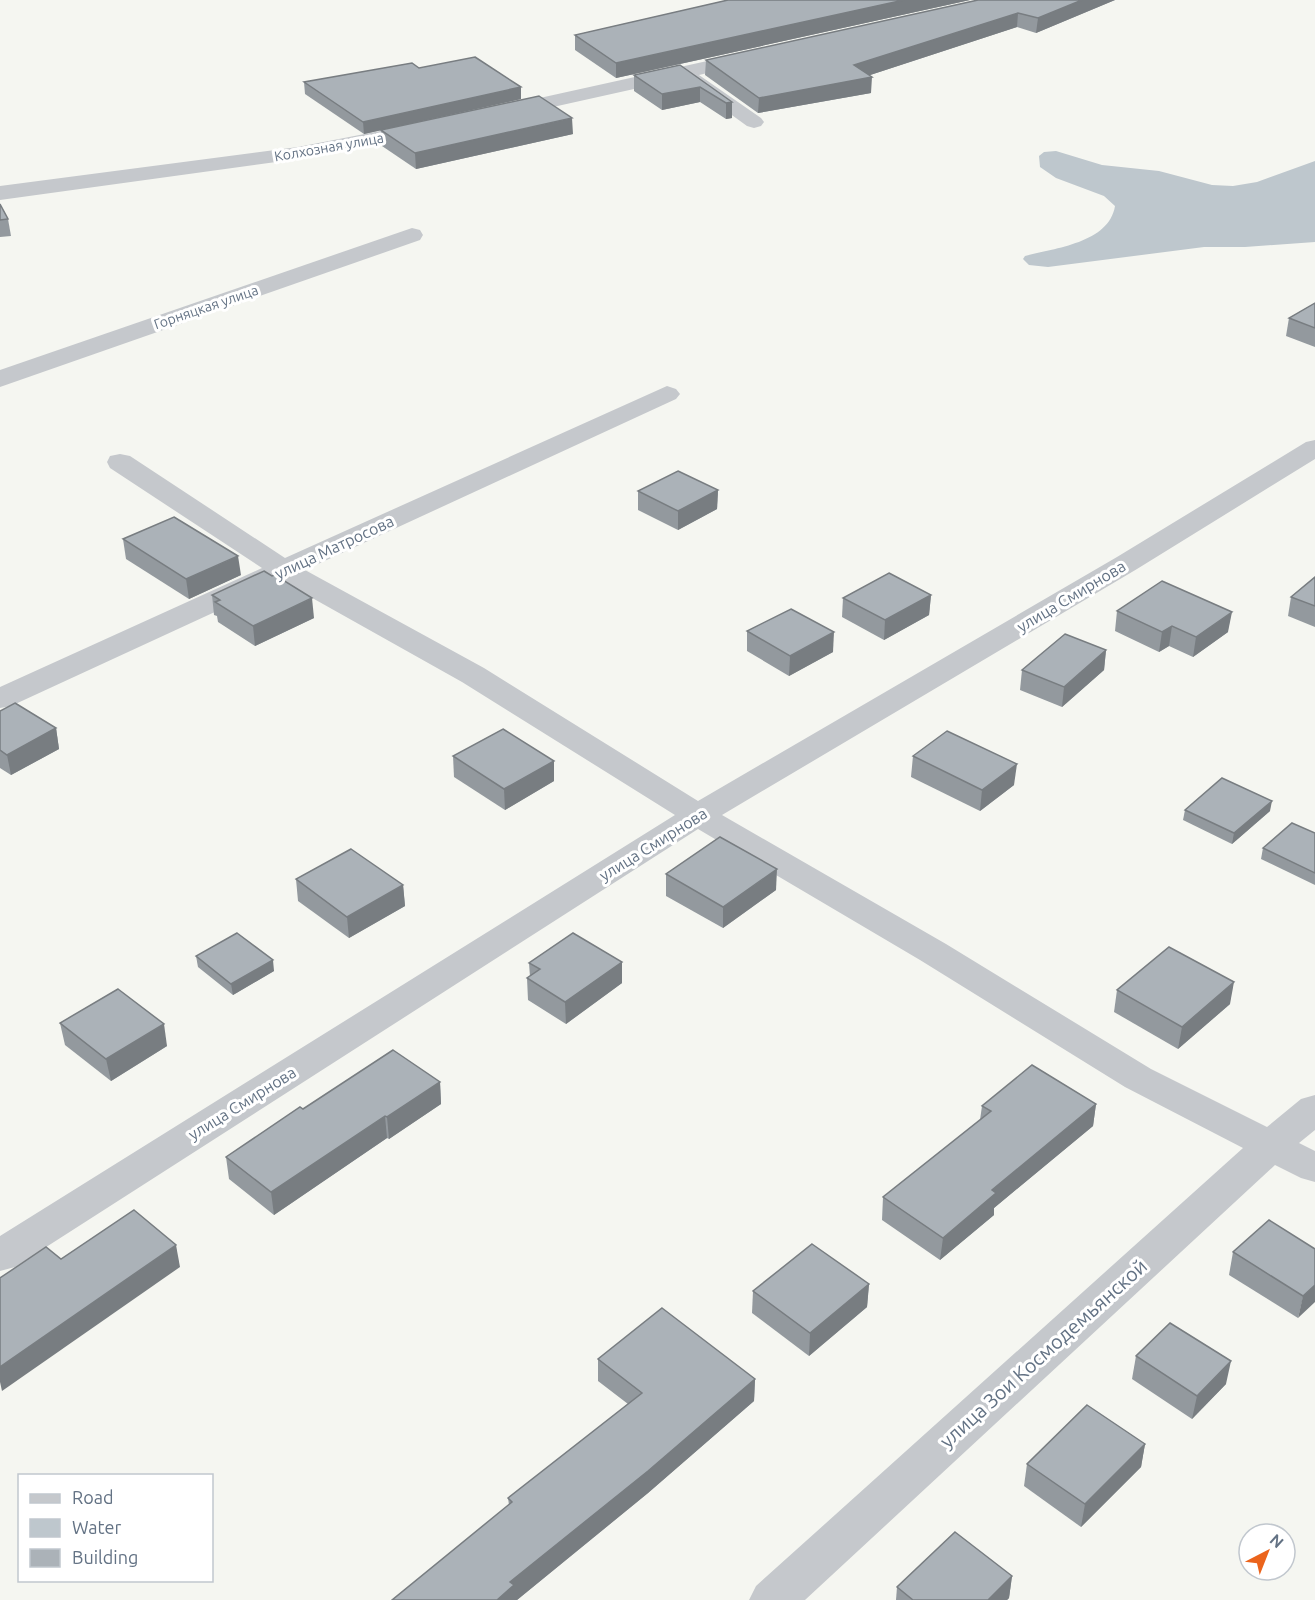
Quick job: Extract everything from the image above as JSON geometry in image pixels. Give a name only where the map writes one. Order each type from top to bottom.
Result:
[{"type":"street","points":[[479,117],[766,53]]},
{"type":"street","points":[[685,72],[754,122]]},
{"type":"street","name":"Колхозная улица","points":[[0,193],[298,153],[445,124]]},
{"type":"street","name":"Горняцкая улица","points":[[0,379],[412,235]]},
{"type":"street","name":"улица Матросова","points":[[0,699],[667,394]]},
{"type":"street","name":"улица Смирнова","points":[[0,1256],[698,815],[1128,563],[1315,448]]},
{"type":"street","points":[[120,462],[284,570],[473,675],[698,815],[933,952],[1138,1078],[1315,1168]]},
{"type":"street","name":"улица Зои Космодемьянской","points":[[773,1600],[1270,1146],[1315,1109]]},
{"type":"water","points":[[1056,151],[1102,165],[1159,171],[1212,185],[1233,186],[1257,182],[1315,161],[1315,242],[1245,247],[1204,247],[1048,267],[1029,265],[1023,259],[1025,256],[1079,242],[1092,236],[1111,218],[1115,206],[1104,196],[1056,178],[1040,167],[1039,156],[1044,152]]},
{"type":"building","points":[[728,0],[904,0],[616,63],[575,35]]},
{"type":"building","points":[[978,0],[1082,0],[1038,18],[1018,13],[854,65],[872,77],[759,98],[706,60]]},
{"type":"building","points":[[475,57],[521,87],[363,122],[304,82],[412,63],[419,68]]},
{"type":"building","points":[[680,65],[732,102],[726,103],[700,87],[662,94],[634,75]]},
{"type":"building","points":[[539,96],[572,118],[415,153],[381,130]]},
{"type":"building","points":[[0,204],[8,219],[0,220]]},
{"type":"building","points":[[1315,303],[1315,328],[1289,318]]},
{"type":"building","points":[[678,471],[718,490],[678,511],[638,491]]},
{"type":"building","points":[[174,517],[238,556],[186,579],[123,539]]},
{"type":"building","points":[[264,571],[272,576],[275,575],[312,598],[253,626],[215,602],[220,600],[212,595]]},
{"type":"building","points":[[889,573],[931,595],[885,620],[843,598]]},
{"type":"building","points":[[1315,577],[1315,606],[1291,597]]},
{"type":"building","points":[[1162,581],[1232,612],[1196,637],[1172,626],[1162,632],[1117,611]]},
{"type":"building","points":[[791,609],[834,632],[790,656],[747,631]]},
{"type":"building","points":[[1065,634],[1106,650],[1064,687],[1022,670]]},
{"type":"building","points":[[15,703],[56,728],[7,755],[0,750],[0,711]]},
{"type":"building","points":[[503,729],[554,761],[504,789],[453,756]]},
{"type":"building","points":[[947,731],[1017,764],[982,790],[913,756]]},
{"type":"building","points":[[1222,778],[1272,801],[1234,833],[1185,810]]},
{"type":"building","points":[[1292,823],[1315,833],[1315,873],[1263,848]]},
{"type":"building","points":[[720,837],[777,869],[723,907],[666,874]]},
{"type":"building","points":[[351,849],[403,885],[347,917],[296,879]]},
{"type":"building","points":[[237,933],[273,960],[231,984],[196,956]]},
{"type":"building","points":[[573,933],[622,962],[565,1002],[527,978],[540,969],[529,963]]},
{"type":"building","points":[[1169,947],[1234,982],[1182,1027],[1117,990]]},
{"type":"building","points":[[118,989],[164,1024],[106,1059],[60,1023]]},
{"type":"building","points":[[393,1050],[440,1082],[271,1192],[226,1157],[300,1107],[303,1109]]},
{"type":"building","points":[[1032,1065],[1096,1104],[992,1190],[996,1193],[943,1238],[883,1197],[991,1111],[982,1106]]},
{"type":"building","points":[[134,1210],[176,1245],[0,1367],[0,1278],[46,1247],[61,1259]]},
{"type":"building","points":[[1269,1220],[1315,1249],[1315,1285],[1303,1296],[1233,1252]]},
{"type":"building","points":[[812,1244],[869,1284],[810,1333],[753,1291]]},
{"type":"building","points":[[662,1308],[755,1379],[648,1471],[510,1582],[514,1585],[497,1600],[392,1600],[512,1502],[508,1498],[642,1393],[598,1359]]},
{"type":"building","points":[[1170,1323],[1231,1361],[1197,1396],[1136,1356]]},
{"type":"building","points":[[1087,1405],[1145,1444],[1085,1504],[1027,1464]]},
{"type":"building","points":[[955,1532],[1012,1576],[988,1600],[913,1600],[897,1587]]}]
